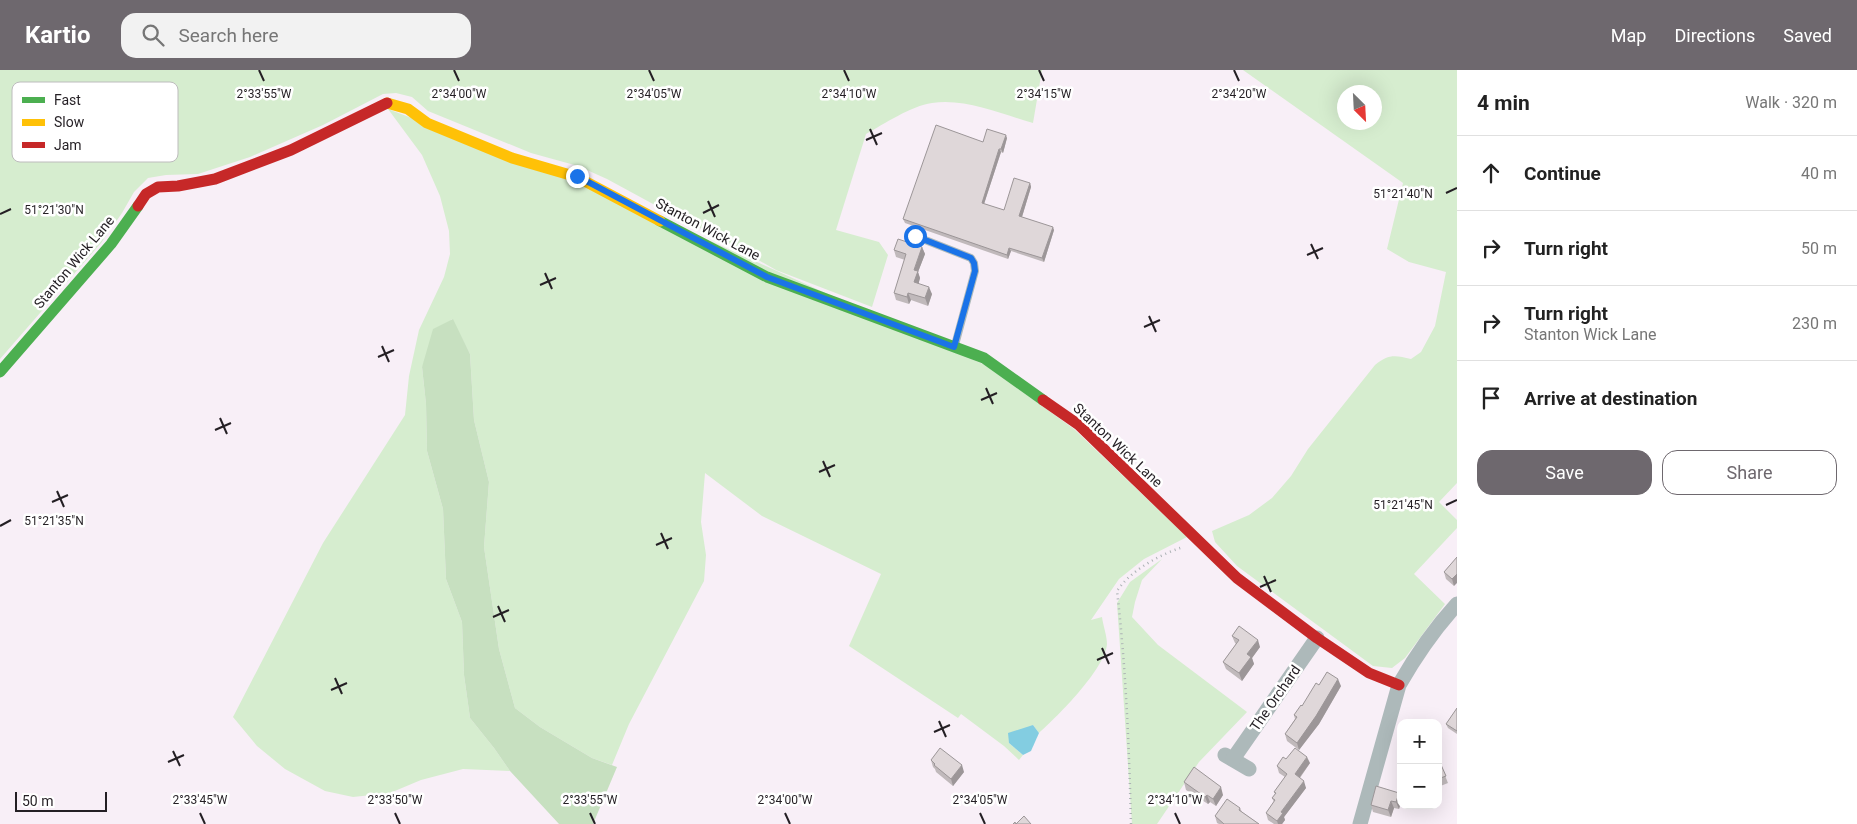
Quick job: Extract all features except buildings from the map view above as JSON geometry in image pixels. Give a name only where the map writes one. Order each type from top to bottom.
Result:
[{"type":"street","name":"Stanton Wick Lane","points":[[0,372],[111,244],[146,194],[158,187],[178,186],[215,179],[291,150],[385,103],[399,104],[416,113],[428,123],[512,158],[577,176],[767,277],[984,358],[1079,425],[1237,578],[1317,638],[1369,673],[1398,685]]},
{"type":"street","points":[[1360,824],[1398,685],[1446,616],[1457,604]]},
{"type":"street","name":"The Orchard","points":[[1249,770],[1228,757],[1317,638]]},
{"type":"lane","points":[[915,236],[971,258],[974,263],[975,271],[954,347]]},
{"type":"path","points":[[1131,824],[1122,631],[1117,591],[1123,582],[1147,564],[1176,550],[1200,543]]},
{"type":"green space","points":[[0,70],[1042,70],[1033,123],[983,108],[945,102],[932,103],[915,108],[866,134],[836,230],[879,242],[888,255],[872,307],[776,270],[709,232],[688,223],[607,179],[578,166],[531,153],[428,111],[412,97],[396,93],[383,94],[323,125],[250,157],[198,174],[166,175],[148,178],[134,192],[101,243],[0,359]]},
{"type":"green space","points":[[1243,70],[1457,70],[1457,483],[1439,502],[1457,520],[1457,528],[1414,574],[1445,604],[1405,658],[1392,668],[1373,666],[1237,566],[1215,542],[1212,531],[1249,515],[1272,498],[1291,476],[1308,449],[1375,365],[1388,357],[1411,359],[1421,352],[1435,326],[1446,272],[1409,262],[1387,249],[1403,183]]},
{"type":"green space","points":[[388,109],[582,183],[985,365],[1074,429],[1187,537],[1144,559],[1119,579],[1091,620],[1102,617],[1107,644],[1098,666],[1079,692],[1039,733],[1033,725],[1009,743],[1023,755],[1019,760],[1004,746],[961,714],[958,718],[849,646],[881,574],[762,516],[705,473],[701,522],[706,555],[704,581],[629,724],[612,765],[592,758],[540,727],[515,708],[499,649],[484,547],[489,482],[474,420],[470,354],[452,319],[422,367],[426,404],[427,451],[443,509],[446,579],[462,622],[464,675],[470,718],[510,771],[463,769],[421,780],[390,793],[353,797],[325,791],[285,769],[257,746],[233,717],[323,543],[405,415],[409,376],[419,330],[444,277],[450,254],[449,231],[440,196],[422,155]]},
{"type":"green space","points":[[453,319],[470,354],[474,420],[489,482],[484,547],[499,649],[515,708],[540,727],[592,758],[617,767],[593,824],[559,824],[510,771],[470,718],[464,675],[462,622],[446,579],[443,509],[427,451],[426,404],[422,367],[433,329]]},
{"type":"green space","points":[[1162,559],[1142,580],[1132,617],[1158,645],[1247,712],[1199,762],[1157,824],[1132,824],[1117,603],[1130,582]]},
{"type":"water","points":[[1033,725],[1039,733],[1031,751],[1023,755],[1009,743],[1008,733]]},
{"type":"traffic: fast","points":[[0,372],[111,244],[138,206]]},
{"type":"traffic: fast","points":[[660,221],[767,277],[984,358],[1043,400]]},
{"type":"traffic: slow","points":[[387,103],[408,109],[427,123],[512,158],[577,177],[660,221]]},
{"type":"traffic: jam","points":[[138,206],[146,194],[158,187],[178,186],[215,179],[291,150],[387,103]]},
{"type":"traffic: jam","points":[[1043,400],[1079,425],[1237,578],[1317,638],[1369,673],[1399,685]]},
{"type":"route","points":[[577,176],[767,277],[954,347],[975,271],[974,263],[971,258],[915,236]]}]
